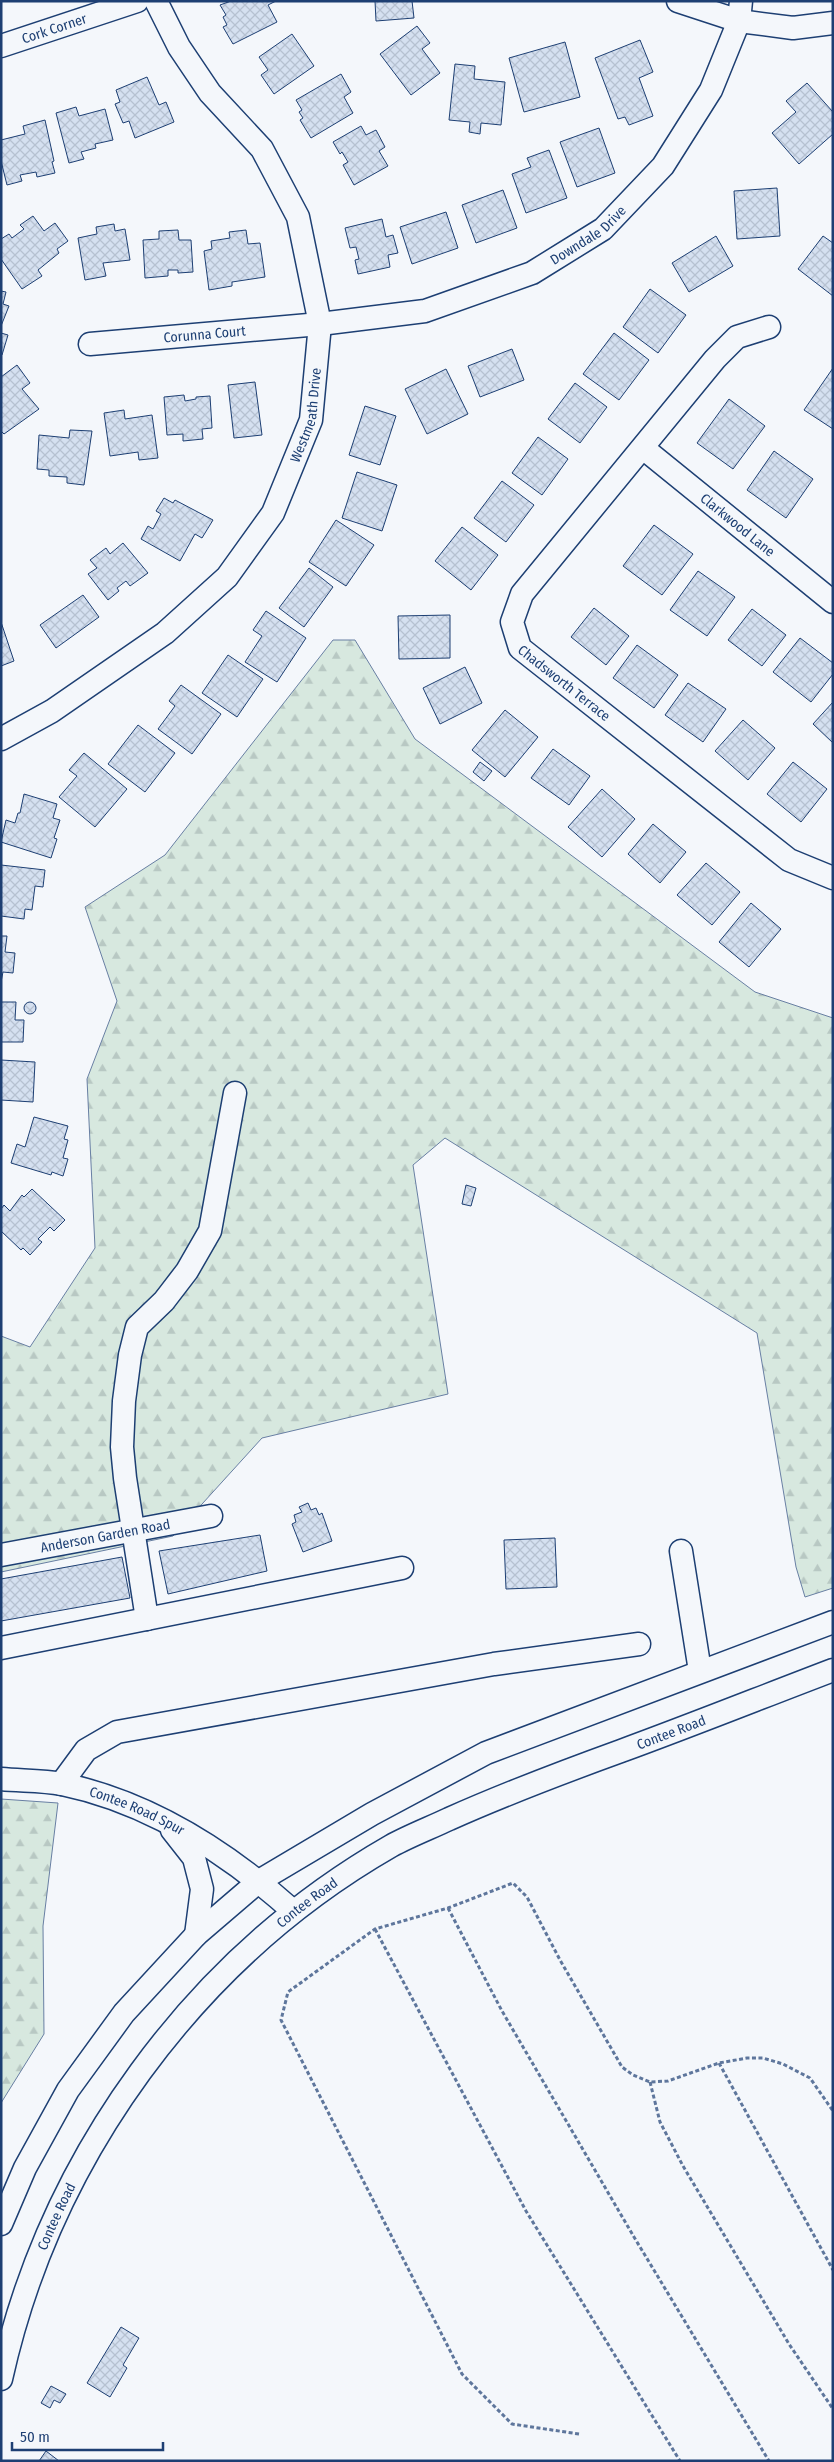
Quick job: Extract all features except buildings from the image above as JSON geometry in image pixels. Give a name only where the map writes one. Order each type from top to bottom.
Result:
[{"type":"street","name":"Cork Corner","points":[[1,46],[137,1]]},
{"type":"street","name":"Westmeath Drive","points":[[1,739],[52,711],[165,632],[227,578],[273,512],[311,420],[320,324],[298,218],[262,149],[210,93],[179,47],[156,1]]},
{"type":"street","points":[[678,1],[740,11],[793,28],[833,23]]},
{"type":"street","name":"Downdale Drive","points":[[320,324],[424,311],[532,273],[603,229],[663,166],[711,90],[740,11]]},
{"type":"street","name":"Corunna Court","points":[[90,344],[320,324]]},
{"type":"street","name":"Chadsworth Terrace","points":[[769,327],[737,337],[714,359],[522,594],[512,622],[520,648],[789,860],[833,878]]},
{"type":"street","name":"Clarkwood Lane","points":[[643,448],[833,602]]},
{"type":"street","points":[[147,1618],[122,1447],[124,1401],[130,1355],[138,1326],[164,1301],[187,1271],[210,1231],[235,1093]]},
{"type":"street","name":"Anderson Garden Road","points":[[1,1555],[211,1516]]},
{"type":"street","points":[[681,1551],[700,1672]]},
{"type":"street","points":[[1,1648],[402,1568]]},
{"type":"street","points":[[1,2224],[25,2168],[68,2090],[124,2013],[196,1935],[259,1880],[372,1814],[486,1753],[833,1622]]},
{"type":"street","points":[[61,1784],[86,1750],[117,1732],[494,1664],[639,1644]]},
{"type":"street","name":"Contee Road","points":[[1,2379],[10,2341],[40,2252],[86,2156],[122,2095],[175,2027],[226,1973],[293,1910],[392,1846],[515,1789],[833,1670]]},
{"type":"street","name":"Contee Road Spur","points":[[1,1779],[61,1784],[125,1803],[164,1820],[208,1846],[259,1880],[293,1910]]},
{"type":"street","points":[[164,1820],[194,1858],[202,1889],[196,1935]]},
{"type":"path","points":[[579,2434],[512,2424],[462,2374],[281,2020],[288,1992],[375,1929],[448,1908],[513,1883],[528,1897],[560,1960],[622,2068],[650,2082],[668,2081],[719,2064],[747,2058],[763,2058],[783,2064],[810,2078],[833,2111]]},
{"type":"path","points":[[448,1908],[502,2011],[634,2237],[769,2461]]},
{"type":"path","points":[[375,1929],[526,2211],[680,2461]]},
{"type":"path","points":[[719,2064],[833,2270]]},
{"type":"path","points":[[650,2082],[660,2122],[683,2166],[789,2344],[833,2409]]},
{"type":"green space","points":[[333,640],[355,640],[415,739],[755,992],[833,1018],[833,1588],[805,1597],[796,1567],[757,1333],[445,1138],[413,1165],[448,1394],[262,1438],[173,1536],[1,1572],[1,1336],[30,1347],[95,1248],[87,1079],[117,1001],[85,907],[165,855]]},
{"type":"green space","points":[[1,1799],[58,1803],[43,1926],[44,2034],[1,2103]]}]
